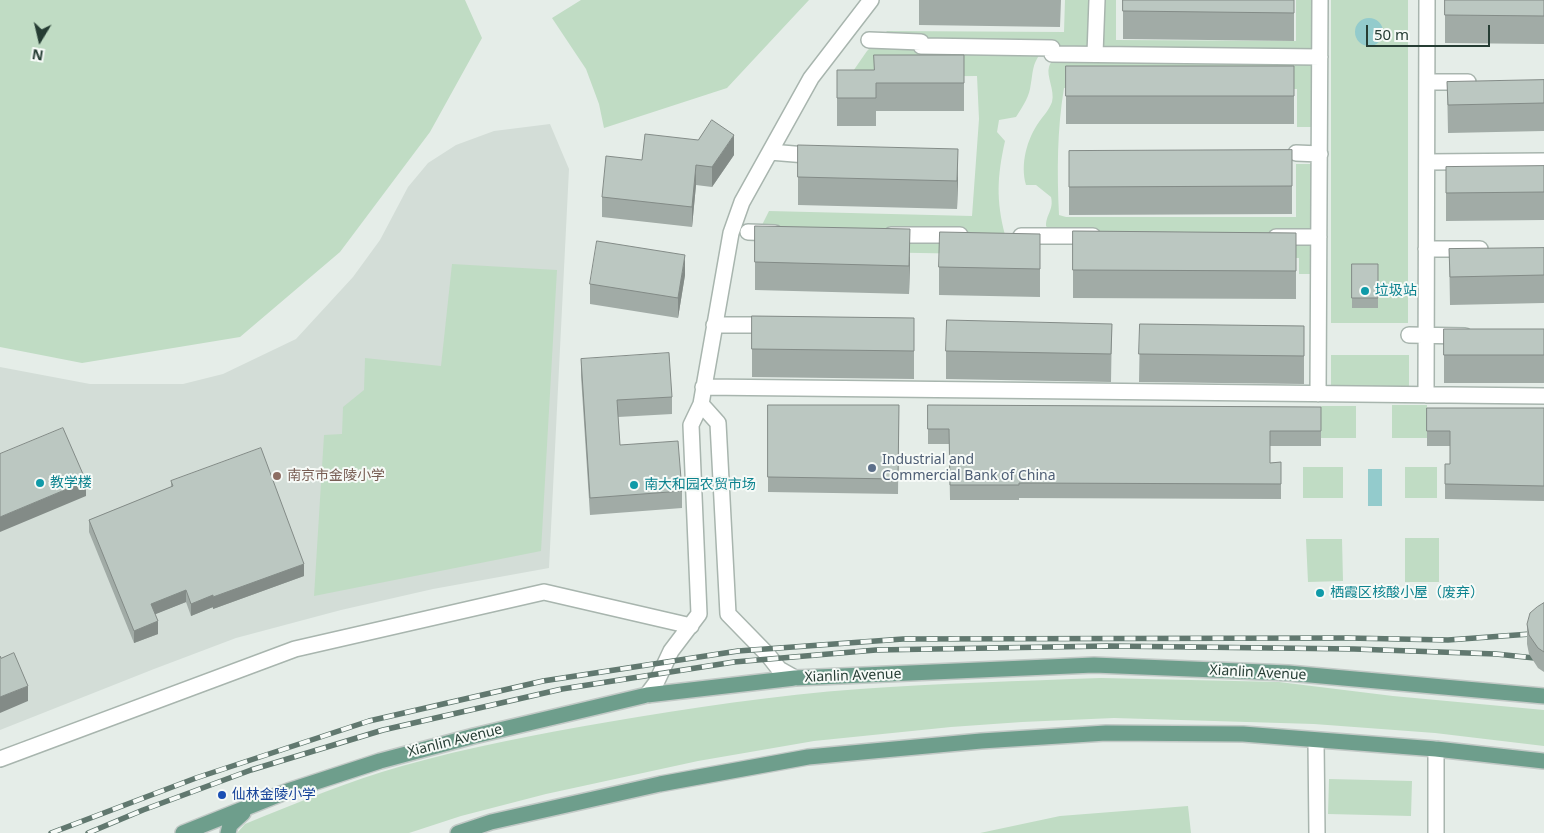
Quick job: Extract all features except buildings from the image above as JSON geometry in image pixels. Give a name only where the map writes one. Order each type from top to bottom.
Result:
[{"type":"main road","name":"Xianlin Avenue","points":[[183,833],[288,791],[380,761],[474,736],[646,695],[796,678],[1094,665],[1288,673],[1544,696]]},
{"type":"main road","points":[[458,833],[491,822],[660,784],[812,756],[981,741],[1106,734],[1243,734],[1436,749],[1544,761]]},
{"type":"main road","points":[[228,833],[230,825],[249,806]]},
{"type":"street","points":[[646,695],[656,683],[671,650],[699,614],[691,425],[701,404],[731,233],[742,202],[811,78],[871,0]]},
{"type":"street","points":[[1095,54],[1097,0]]},
{"type":"street","points":[[1318,394],[1320,0]]},
{"type":"street","points":[[1426,395],[1427,0]]},
{"type":"street","points":[[869,40],[922,42],[921,46],[1052,48],[1052,54],[1320,57]]},
{"type":"street","points":[[1427,81],[1486,82]]},
{"type":"street","points":[[770,152],[825,156]]},
{"type":"street","points":[[1296,153],[1320,154]]},
{"type":"street","points":[[1427,160],[1428,162],[1544,161]]},
{"type":"street","points":[[748,232],[786,233]]},
{"type":"street","points":[[881,234],[976,235]]},
{"type":"street","points":[[1005,236],[1111,236]]},
{"type":"street","points":[[1260,237],[1319,237]]},
{"type":"street","points":[[1426,249],[1496,249]]},
{"type":"street","points":[[714,325],[759,326]]},
{"type":"street","points":[[1409,335],[1476,336]]},
{"type":"street","points":[[1300,339],[1318,340]]},
{"type":"street","points":[[703,387],[1544,396]]},
{"type":"street","points":[[701,404],[718,423],[728,614],[779,669],[796,678]]},
{"type":"street","points":[[0,759],[295,649],[544,592],[691,626]]},
{"type":"street","points":[[1316,741],[1317,833]]},
{"type":"street","points":[[1436,749],[1436,833]]},
{"type":"shaded area","name":"南京市金陵小学","points":[[550,124],[569,169],[549,568],[433,589],[341,610],[236,638],[0,730],[0,367],[90,384],[183,384],[223,374],[296,339],[353,277],[380,240],[408,187],[428,163],[456,145],[494,131]]},
{"type":"green space","points":[[0,0],[465,0],[482,38],[430,132],[340,252],[240,337],[82,363],[0,347]]},
{"type":"green space","points":[[581,0],[809,0],[727,88],[604,128],[599,104],[586,69],[552,18]]},
{"type":"green space","points":[[1065,0],[1116,0],[1116,40],[1296,41],[1296,0],[1315,0],[1314,127],[1297,127],[1297,89],[1064,88],[1060,120],[1058,167],[1059,215],[1066,217],[1296,217],[1296,164],[1315,164],[1314,274],[1299,274],[1299,258],[1089,256],[1081,236],[1054,236],[1046,226],[1052,201],[1051,197],[1036,185],[1026,185],[1024,177],[1024,160],[1028,144],[1039,122],[1048,110],[1053,97],[1048,71],[1050,64],[1057,54],[1044,48],[1035,63],[1029,93],[1024,104],[1016,117],[999,120],[997,132],[1005,141],[1000,166],[999,199],[1005,235],[1031,255],[755,250],[761,227],[769,211],[972,216],[979,119],[977,76],[849,77],[867,51],[887,31],[1064,32]]},
{"type":"green space","points":[[1331,0],[1408,0],[1408,323],[1331,323]]},
{"type":"green space","points":[[452,264],[557,270],[541,551],[314,596],[324,435],[342,434],[343,407],[364,390],[365,358],[441,366]]},
{"type":"green space","points":[[1331,355],[1409,355],[1409,386],[1401,390],[1341,390],[1331,385]]},
{"type":"green space","points":[[1392,405],[1427,405],[1427,438],[1392,438]]},
{"type":"green space","points":[[1321,406],[1356,406],[1356,438],[1321,438]]},
{"type":"green space","points":[[1303,467],[1343,467],[1343,498],[1303,498]]},
{"type":"green space","points":[[1405,467],[1437,467],[1437,498],[1405,498]]},
{"type":"green space","points":[[1405,538],[1439,538],[1439,582],[1405,582]]},
{"type":"green space","points":[[1306,539],[1342,539],[1343,581],[1308,582]]},
{"type":"green space","points":[[1101,678],[1279,682],[1393,696],[1544,710],[1544,746],[1435,733],[1314,724],[1114,718],[1022,722],[814,741],[698,761],[546,794],[461,816],[409,833],[237,833],[245,824],[362,778],[427,759],[530,736],[733,702],[796,695],[920,685]]},
{"type":"green space","points":[[1329,779],[1412,781],[1411,816],[1328,814]]},
{"type":"green space","points":[[1188,806],[1191,833],[980,833],[1060,816]]},
{"type":"water","points":[[1369,18],[1379,22],[1383,32],[1379,42],[1369,46],[1359,42],[1355,32],[1359,22]]},
{"type":"water","points":[[1368,469],[1382,469],[1382,506],[1368,506]]},
{"type":"railway","points":[[51,833],[196,778],[369,721],[543,681],[738,651],[903,639],[1347,638],[1448,640],[1544,633]]},
{"type":"railway","points":[[88,833],[143,810],[251,770],[383,730],[562,689],[734,662],[876,650],[1108,646],[1354,649],[1496,654],[1544,659]]},
{"type":"place","name":"垃圾站","points":[[1365,291]]},
{"type":"place","name":"Industrial and Commercial Bank of China","points":[[872,468]]},
{"type":"place","name":"南京市金陵小学","points":[[277,476]]},
{"type":"place","name":"教学楼","points":[[40,483]]},
{"type":"place","name":"南大和园农贸市场","points":[[634,485]]},
{"type":"place","name":"栖霞区核酸小屋（废弃）","points":[[1320,593]]},
{"type":"place","name":"仙林金陵小学","points":[[222,795]]}]
